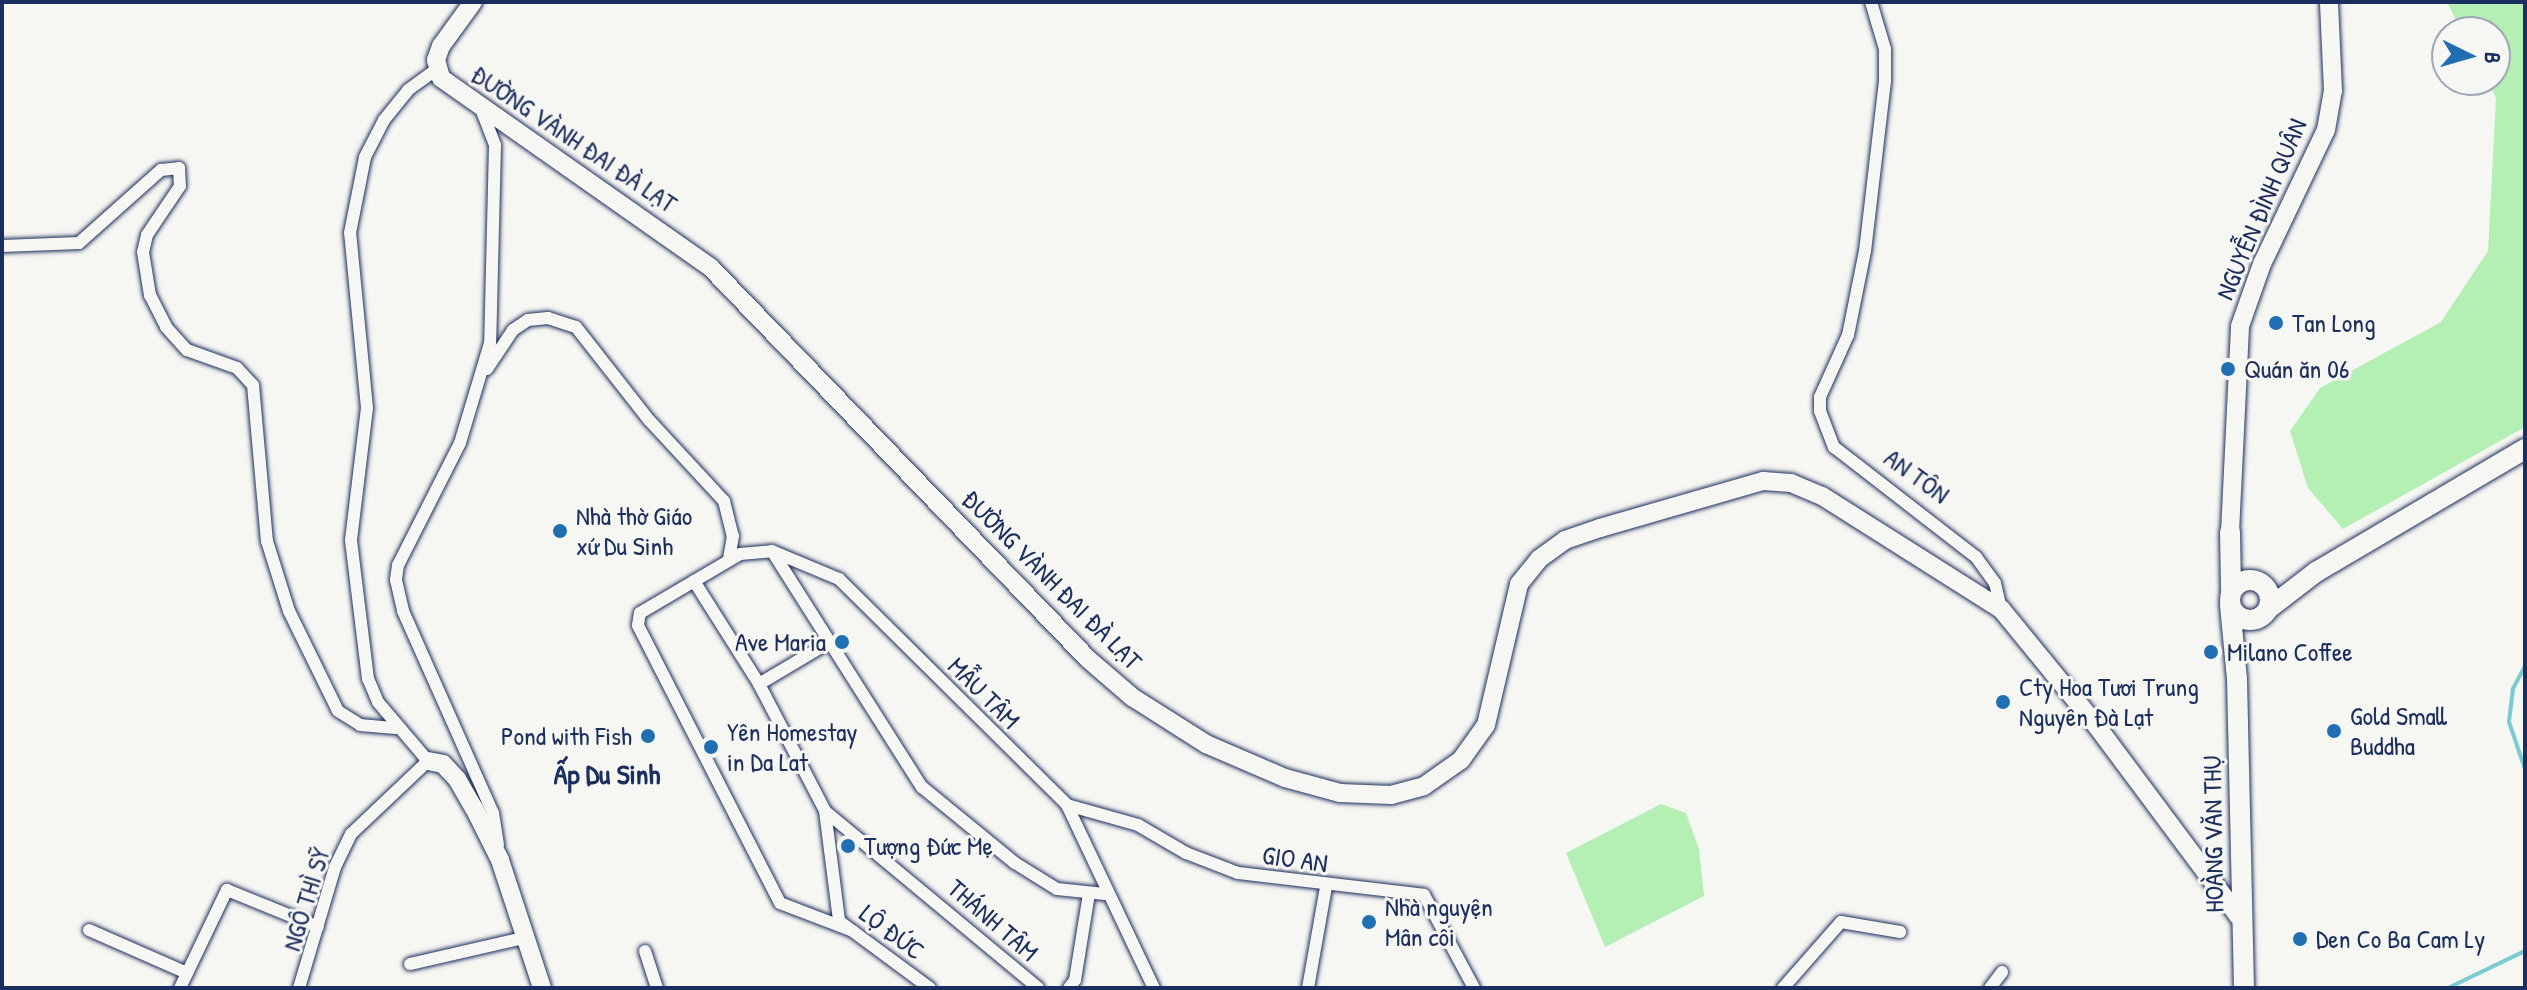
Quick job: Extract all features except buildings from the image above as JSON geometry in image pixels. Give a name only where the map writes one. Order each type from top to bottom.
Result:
[{"type":"main road","points":[[437,69],[441,46],[473,2]]},
{"type":"main road","name":"NGUYỄN ĐÌNH QUÂN","points":[[2230,532],[2240,326],[2262,264],[2326,130],[2333,91],[2329,2]]},
{"type":"main road","name":"ĐƯỜNG VÀNH ĐAI ĐÀ LẠT","points":[[437,69],[441,78],[638,212],[711,268],[1110,679],[1181,730],[1285,778],[1374,796],[1408,792],[1437,780],[1461,760],[1486,725],[1515,597],[1539,559],[1565,540],[1763,481],[1791,483],[1822,496],[2001,609]]},
{"type":"main road","name":"HOÀNG VĂN THỤ","points":[[2237,679],[2245,645],[2264,613],[2316,572],[2525,449]]},
{"type":"main road","points":[[2230,532],[2241,563],[2258,582],[2269,595],[2264,613],[2244,620],[2231,598],[2241,582],[2258,582]]},
{"type":"main road","name":"HOÀNG VĂN THỤ","points":[[2230,532],[2237,679],[2239,917],[2244,988]]},
{"type":"main road","name":"HOÀNG VĂN THỤ","points":[[2258,582],[2281,584],[2316,572]]},
{"type":"main road","name":"AN TÔN","points":[[2001,609],[2078,701],[2239,917]]},
{"type":"main road","points":[[428,761],[443,764],[457,779],[500,860],[528,937],[542,988]]},
{"type":"street","name":"AN TÔN","points":[[1871,2],[1885,49],[1885,81],[1865,251],[1848,335],[1820,397],[1820,411],[1834,447],[1976,557],[1995,583],[2001,609]]},
{"type":"street","points":[[428,761],[396,728],[368,679],[351,540],[367,408],[350,233],[365,157],[384,120],[408,90],[437,69]]},
{"type":"street","points":[[480,106],[495,145],[490,343],[460,443],[398,565],[396,580],[408,624],[493,813],[500,860]]},
{"type":"street","points":[[2,246],[79,243],[161,170],[179,168],[180,186],[147,235],[143,252],[150,295],[166,327],[187,350],[237,368],[253,385],[267,541],[289,611],[338,711],[360,725],[396,728]]},
{"type":"street","points":[[481,379],[513,330],[528,320],[548,318],[576,327],[649,420],[724,501],[733,536],[729,559]]},
{"type":"street","points":[[853,931],[780,903],[638,625],[640,613],[729,559],[772,551],[922,787],[1015,863],[1057,889],[1105,894]]},
{"type":"street","name":"MẪU TÂM","points":[[772,551],[839,579],[1067,805],[1105,894],[1143,956],[1154,988]]},
{"type":"street","name":"THÁNH TÂM","points":[[694,581],[759,684],[825,811],[1038,988]]},
{"type":"street","points":[[759,684],[828,643]]},
{"type":"street","name":"NGÔ THÌ SỸ","points":[[299,988],[335,867],[351,834],[428,761]]},
{"type":"street","name":"GIO AN","points":[[1067,805],[1138,825],[1186,853],[1238,873],[1326,887],[1424,895],[1474,988]]},
{"type":"street","name":"LỘ ĐỨC","points":[[825,811],[834,909],[853,931],[930,988]]},
{"type":"street","points":[[1308,988],[1326,887]]},
{"type":"street","points":[[180,988],[227,890],[318,927]]},
{"type":"street","points":[[1069,988],[1075,980],[1089,894]]},
{"type":"street","points":[[1783,988],[1841,922],[1900,932]]},
{"type":"street","points":[[89,930],[187,973]]},
{"type":"street","points":[[410,964],[528,937]]},
{"type":"street","points":[[645,951],[657,988]]},
{"type":"street","points":[[1990,988],[2002,972]]},
{"type":"green space","points":[[2447,2],[2525,2],[2525,427],[2343,529],[2308,488],[2290,431],[2320,388],[2441,322],[2488,251],[2495,96],[2511,96],[2511,16],[2454,16]]},
{"type":"green space","points":[[1661,804],[1686,813],[1699,849],[1704,896],[1605,947],[1566,853]]},
{"type":"waterway","points":[[2525,666],[2513,689],[2509,722],[2525,769]]},
{"type":"waterway","points":[[2448,988],[2525,951]]},
{"type":"place","name":"Tan Long","points":[[2276,323]]},
{"type":"place","name":"Quán ăn 06","points":[[2228,369]]},
{"type":"place","name":"Nhà thờ Giáo xứ Du Sinh","points":[[560,531]]},
{"type":"place","name":"Ave Maria","points":[[842,642]]},
{"type":"place","name":"Milano Coffee","points":[[2211,652]]},
{"type":"place","name":"Cty Hoa Tươi Trung Nguyên Đà Lạt","points":[[2003,702]]},
{"type":"place","name":"Gold Small Buddha","points":[[2334,731]]},
{"type":"place","name":"Pond with Fish","points":[[648,736]]},
{"type":"place","name":"Yên Homestay in Da Lat","points":[[711,747]]},
{"type":"place","name":"Tượng Đức Mẹ","points":[[848,846]]},
{"type":"place","name":"Nhà nguyện Mân côi","points":[[1369,922]]},
{"type":"place","name":"Den Co Ba Cam Ly","points":[[2300,939]]},
{"type":"district","name":"Ấp Du Sinh","points":[[607,774]]}]
